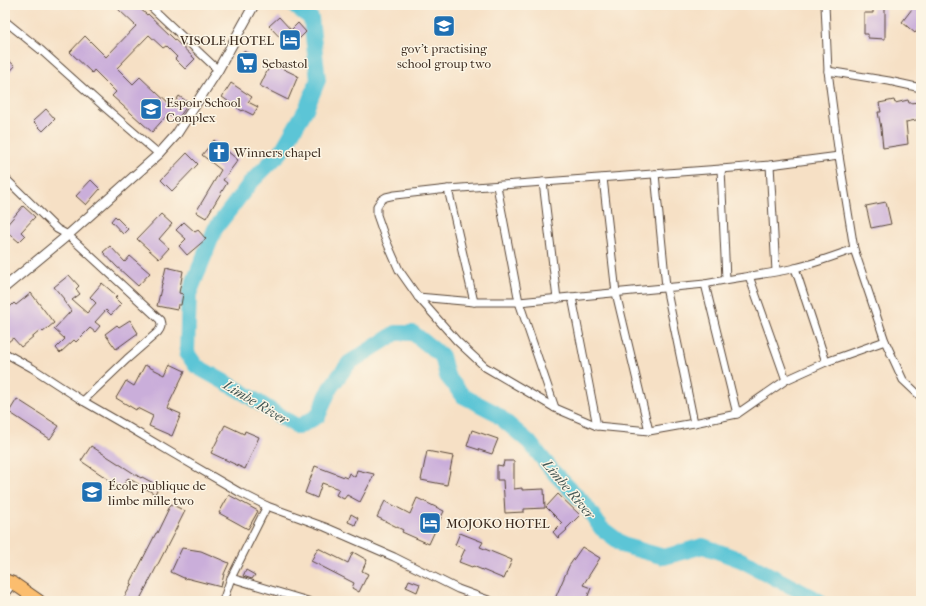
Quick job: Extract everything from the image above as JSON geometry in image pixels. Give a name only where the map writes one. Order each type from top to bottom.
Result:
[{"type":"highway","points":[[9,582],[39,601]]},
{"type":"street","points":[[149,5],[218,70]]},
{"type":"street","points":[[5,288],[68,235],[159,154],[176,135],[218,70],[254,5]]},
{"type":"street","points":[[826,5],[828,71],[839,156],[854,249],[885,341],[903,380],[921,397]]},
{"type":"street","points":[[5,21],[42,51],[159,154]]},
{"type":"street","points":[[828,71],[921,88]]},
{"type":"street","points":[[839,156],[770,165],[448,189],[386,197],[381,200],[377,206],[378,215],[385,238],[399,270],[418,297],[457,341],[485,367],[555,408],[597,426],[649,431],[694,424],[737,414],[786,380],[826,362],[885,341]]},
{"type":"street","points":[[770,165],[776,271]]},
{"type":"street","points":[[721,169],[726,279]]},
{"type":"street","points":[[656,174],[666,287],[694,424]]},
{"type":"street","points":[[5,178],[57,229],[68,235],[160,320],[162,325],[158,332],[83,401]]},
{"type":"street","points":[[603,178],[616,293],[649,431]]},
{"type":"street","points":[[543,182],[557,299]]},
{"type":"street","points":[[497,186],[519,302],[555,408]]},
{"type":"street","points":[[448,189],[474,302]]},
{"type":"street","points":[[418,297],[474,302],[519,302],[705,284],[726,279],[795,268],[821,261],[854,249]]},
{"type":"street","points":[[795,268],[826,362]]},
{"type":"street","points":[[749,276],[786,380]]},
{"type":"street","points":[[705,284],[737,414]]},
{"type":"street","points":[[572,297],[597,426]]},
{"type":"street","points":[[5,353],[32,368],[83,401],[239,492],[266,506],[325,527],[394,557],[458,589],[491,601]]},
{"type":"street","points":[[223,601],[231,578],[266,506]]},
{"type":"street","points":[[231,578],[308,601]]},
{"type":"street","points":[[5,594],[9,582]]},
{"type":"building","points":[[122,5],[136,5],[147,15],[148,14],[195,59],[185,69],[175,59],[177,57],[166,46],[163,48],[149,35],[117,68],[133,84],[140,77],[172,107],[179,96],[189,103],[177,120],[168,114],[152,132],[112,96],[116,92],[94,70],[92,73],[70,52],[85,36],[106,57],[136,26],[118,9]]},
{"type":"building","points":[[915,5],[921,5],[921,26],[915,33],[902,22]]},
{"type":"building","points":[[873,8],[885,8],[885,39],[868,38],[868,34],[864,34],[864,13],[873,13]]},
{"type":"building","name":"VISOLE HOTEL","points":[[279,17],[291,30],[298,23],[306,32],[290,48],[269,26]]},
{"type":"building","points":[[243,51],[256,57],[249,73],[236,67]]},
{"type":"building","points":[[5,57],[15,66],[5,77]]},
{"type":"building","points":[[271,63],[298,76],[288,100],[260,86]]},
{"type":"building","points":[[231,83],[252,97],[248,102],[258,107],[253,115],[243,110],[242,111],[222,97]]},
{"type":"building","points":[[894,100],[895,103],[908,100],[909,103],[921,102],[921,119],[906,122],[908,144],[883,148],[878,112],[881,112],[879,103]]},
{"type":"building","points":[[46,109],[55,119],[43,131],[33,121]]},
{"type":"building","points":[[214,140],[238,160],[223,180],[227,183],[206,218],[196,212],[221,170],[202,155]]},
{"type":"building","points":[[187,153],[198,164],[172,191],[161,180]]},
{"type":"building","points":[[91,180],[100,189],[86,205],[76,196]]},
{"type":"building","points":[[886,202],[891,224],[871,228],[866,206]]},
{"type":"building","points":[[23,206],[35,217],[21,232],[25,236],[19,242],[5,230],[5,227]]},
{"type":"building","points":[[161,214],[172,224],[159,239],[169,248],[159,259],[137,239]]},
{"type":"building","points":[[115,216],[128,229],[123,234],[111,221]]},
{"type":"building","points":[[184,222],[195,232],[198,230],[206,239],[187,255],[179,246],[186,239],[176,230]]},
{"type":"building","points":[[110,246],[125,262],[130,256],[150,273],[138,286],[103,252]]},
{"type":"building","points":[[166,267],[183,271],[179,293],[183,294],[181,305],[178,305],[177,310],[157,306]]},
{"type":"building","points":[[69,275],[79,286],[76,289],[80,294],[72,300],[87,313],[96,303],[90,297],[102,283],[117,296],[115,298],[121,304],[111,315],[106,310],[95,322],[100,326],[95,332],[90,328],[76,342],[74,340],[60,353],[56,348],[65,339],[54,329],[71,311],[63,300],[64,299],[54,287]]},
{"type":"building","points":[[31,293],[54,323],[43,332],[41,330],[21,347],[13,338],[8,342],[5,338],[5,312],[14,303],[16,305]]},
{"type":"building","points":[[130,320],[138,333],[116,349],[105,334],[117,325],[119,327]]},
{"type":"building","points":[[170,364],[185,371],[167,408],[181,414],[172,436],[149,426],[153,416],[137,408],[136,410],[116,398],[126,381],[134,386],[145,365],[165,375]]},
{"type":"building","points":[[17,399],[59,426],[50,439],[9,412]]},
{"type":"building","points":[[225,425],[244,434],[245,431],[259,437],[245,469],[211,453]]},
{"type":"building","points":[[472,430],[498,439],[492,454],[467,446]]},
{"type":"building","points":[[91,446],[141,478],[142,477],[159,486],[155,494],[128,478],[121,488],[81,461]]},
{"type":"building","points":[[427,451],[453,456],[447,485],[421,480]]},
{"type":"building","points":[[504,461],[514,461],[514,489],[544,489],[545,508],[524,509],[524,512],[505,513],[503,480],[497,480],[497,465],[503,466]]},
{"type":"building","points":[[315,466],[347,478],[349,473],[355,477],[357,470],[374,474],[360,502],[347,495],[344,499],[336,495],[339,489],[322,483],[317,498],[305,493]]},
{"type":"building","points":[[558,494],[580,515],[558,538],[553,532],[562,523],[546,507]]},
{"type":"building","points":[[229,495],[258,511],[248,529],[219,513]]},
{"type":"building","name":"MOJOKO HOTEL","points":[[417,498],[444,511],[429,544],[402,532],[403,530],[377,517],[385,501],[410,514]]},
{"type":"building","points":[[171,504],[185,511],[174,533],[139,601],[122,601],[132,584],[130,584]]},
{"type":"building","points":[[351,514],[358,518],[355,525],[348,522]]},
{"type":"building","points":[[460,533],[483,542],[480,547],[512,560],[504,579],[473,566],[472,567],[459,562],[465,549],[455,545]]},
{"type":"building","points":[[582,547],[600,558],[583,585],[591,588],[586,601],[554,601],[569,566]]},
{"type":"building","points":[[182,548],[201,551],[229,563],[224,574],[221,587],[186,579],[171,572]]},
{"type":"building","points":[[318,548],[348,563],[353,552],[367,560],[362,571],[368,574],[359,592],[352,588],[354,583],[311,561]]},
{"type":"building","points":[[246,570],[255,575],[252,579],[243,576]]},
{"type":"building","points":[[409,580],[420,584],[417,592],[406,587]]},
{"type":"waterway","name":"Limbe River","points":[[293,5],[311,18],[318,80],[306,109],[281,152],[251,182],[215,229],[189,294],[187,353],[196,366],[244,393],[298,427],[318,416],[330,388],[349,363],[396,333],[413,333],[442,356],[447,376],[463,396],[494,412],[529,442],[555,474],[584,503],[601,528],[625,546],[664,557],[703,546],[741,560],[819,601]]},
{"type":"place","name":"gov't practising school group two","points":[[444,26]]},
{"type":"place","name":"VISOLE HOTEL","points":[[290,40]]},
{"type":"place","name":"Sebastol","points":[[247,63]]},
{"type":"place","name":"Espoir School Complex","points":[[151,109]]},
{"type":"place","name":"Winners chapel","points":[[219,152]]},
{"type":"place","name":"École publique de limbe mille two","points":[[92,492]]},
{"type":"place","name":"MOJOKO HOTEL","points":[[430,523]]}]
